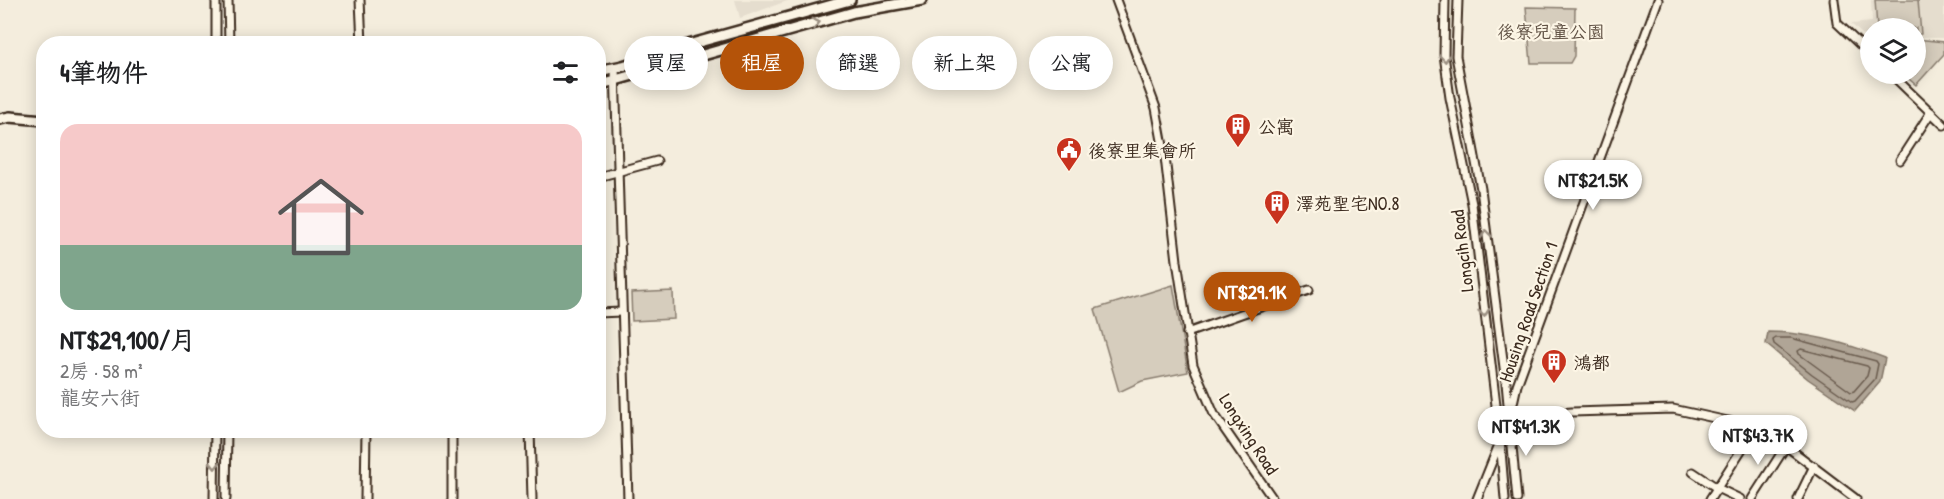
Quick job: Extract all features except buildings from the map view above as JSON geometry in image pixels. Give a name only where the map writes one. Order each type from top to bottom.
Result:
[{"type":"main road","points":[[606,70],[850,0]]},
{"type":"main road","points":[[606,83],[854,12],[922,0]]},
{"type":"main road","points":[[0,119],[10,117],[36,119]]},
{"type":"street","points":[[216,0],[216,36]]},
{"type":"street","points":[[228,0],[229,36]]},
{"type":"street","points":[[360,0],[362,36]]},
{"type":"street","name":"Longxing Road","points":[[1116,0],[1156,108],[1165,157],[1193,365],[1214,414],[1273,499]]},
{"type":"street","name":"Longcih Road","points":[[1445,0],[1444,55],[1450,98],[1472,204],[1505,499]]},
{"type":"street","name":"Longcih Road","points":[[1458,0],[1456,56],[1481,189],[1510,417],[1517,499]]},
{"type":"street","name":"Housing Road Section 1","points":[[1477,499],[1510,417],[1517,385],[1658,0]]},
{"type":"street","points":[[1834,0],[1837,23],[1860,45]]},
{"type":"street","points":[[615,68],[628,499]]},
{"type":"street","points":[[1902,84],[1944,125]]},
{"type":"street","points":[[1450,98],[1464,96]]},
{"type":"street","points":[[1900,160],[1931,112]]},
{"type":"street","points":[[606,175],[657,161]]},
{"type":"street","points":[[1187,333],[1309,290]]},
{"type":"street","points":[[606,313],[621,312]]},
{"type":"street","points":[[1510,417],[1572,412],[1673,410],[1728,421],[1754,430],[1786,446],[1857,499]]},
{"type":"street","points":[[1710,499],[1754,430]]},
{"type":"street","points":[[214,499],[215,438]]},
{"type":"street","points":[[226,499],[227,438]]},
{"type":"street","points":[[366,438],[366,499]]},
{"type":"street","points":[[452,438],[452,499]]},
{"type":"street","points":[[530,438],[532,499]]},
{"type":"street","points":[[1752,499],[1786,446]]},
{"type":"street","points":[[1798,499],[1814,466]]},
{"type":"street","points":[[1693,472],[1717,488],[1740,499]]},
{"type":"shaded area","points":[[735,0],[790,0],[740,18]]},
{"type":"shaded area","points":[[1871,0],[1944,0],[1944,38],[1926,38],[1926,18],[1872,18]]},
{"type":"shaded area","points":[[1860,23],[1860,32],[1851,24]]},
{"type":"green space","points":[[1875,0],[1918,0],[1920,18],[1876,18]]},
{"type":"green space","name":"後寮兒童公園","points":[[1526,7],[1575,8],[1574,56],[1570,63],[1531,63]]},
{"type":"green space","points":[[1926,40],[1944,42],[1944,54],[1926,74]]},
{"type":"green space","points":[[1173,285],[1188,372],[1142,381],[1119,392],[1095,309]]},
{"type":"green space","points":[[673,291],[674,319],[632,321],[631,293]]},
{"type":"water","points":[[1768,332],[1798,334],[1828,340],[1885,358],[1880,382],[1855,411],[1808,379],[1766,344]]},
{"type":"place","name":"公寓","points":[[1238,149]]},
{"type":"place","name":"後寮里集會所","points":[[1069,173]]},
{"type":"place","name":"澤苑聖宅NO.8","points":[[1277,226]]},
{"type":"place","name":"鴻都","points":[[1554,385]]}]
